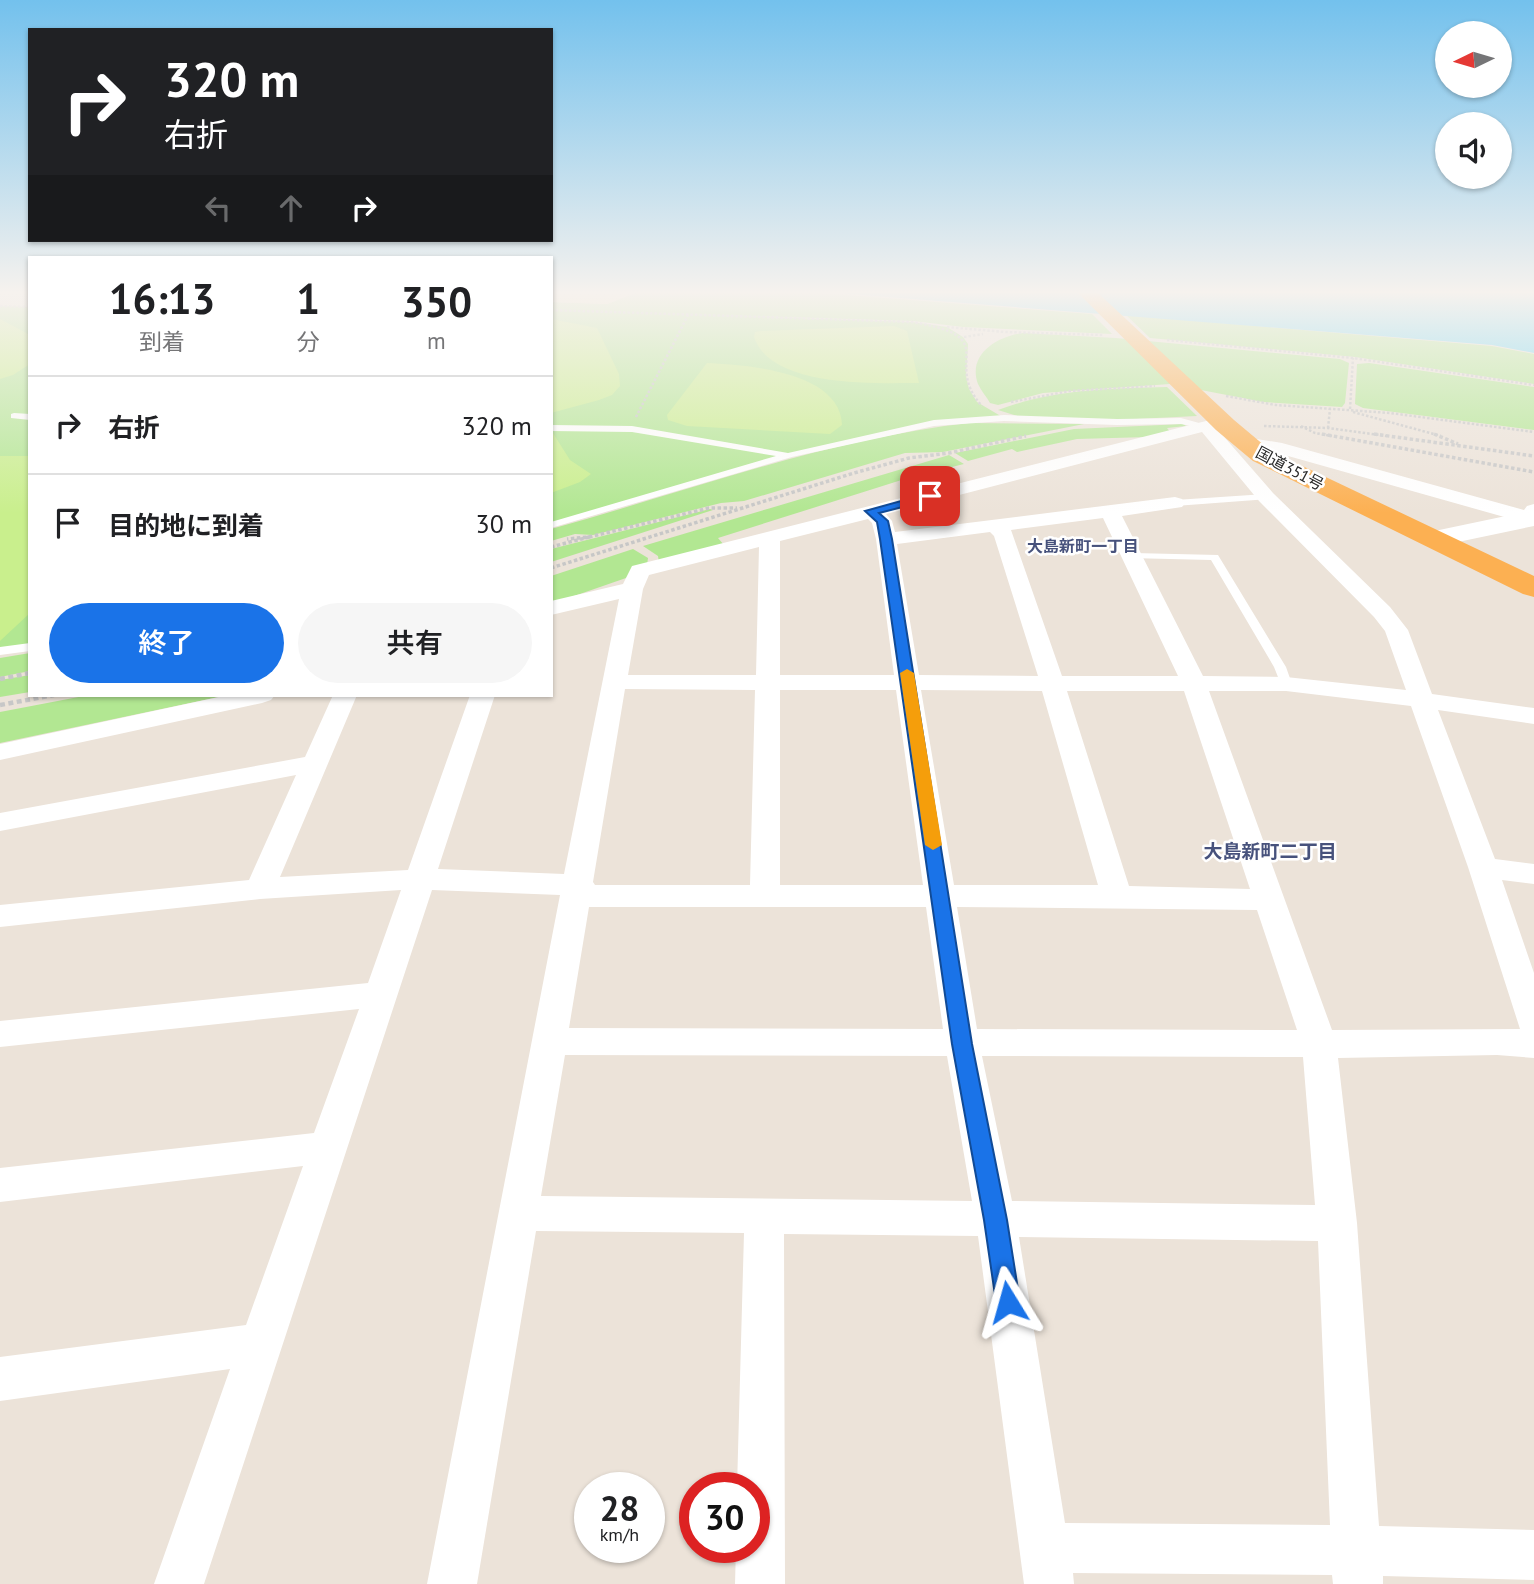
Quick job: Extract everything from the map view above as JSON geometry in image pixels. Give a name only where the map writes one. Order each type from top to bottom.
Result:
[{"type":"highway","name":"国道351号","points":[[1164,365],[1229,426],[1284,468],[1534,587]]},
{"type":"street","points":[[1229,426],[1266,497],[1382,612],[1396,630],[1483,867],[1534,1024]]},
{"type":"street","points":[[878,525],[1229,426],[1276,447],[1532,516]]},
{"type":"street","points":[[452,1584],[518,1213],[552,1041],[614,682],[632,589],[640,571],[770,538],[878,525],[995,526],[1175,503]]},
{"type":"street","points":[[1110,512],[1194,684],[1319,1043],[1337,1223],[1356,1567]]},
{"type":"street","points":[[1434,539],[1532,516]]},
{"type":"street","points":[[878,525],[909,683],[962,1044],[996,1220],[1046,1566],[1356,1567],[1534,1556]]},
{"type":"street","points":[[995,526],[1004,534],[1117,896]]},
{"type":"street","points":[[765,895],[770,538]]},
{"type":"street","points":[[553,608],[632,589]]},
{"type":"street","points":[[614,682],[1286,684],[1534,716]]},
{"type":"street","points":[[0,752],[252,697]]},
{"type":"street","points":[[260,889],[344,697]]},
{"type":"street","points":[[179,1584],[482,697]]},
{"type":"street","points":[[0,822],[314,763]]},
{"type":"street","points":[[1483,867],[1534,874]]},
{"type":"street","points":[[0,916],[260,889],[421,879],[578,891],[941,898],[1117,896],[1270,900]]},
{"type":"street","points":[[0,1034],[382,994]]},
{"type":"street","points":[[552,1041],[962,1044],[1497,1041],[1534,1044]]},
{"type":"street","points":[[0,1185],[329,1147]]},
{"type":"street","points":[[518,1213],[1337,1223]]},
{"type":"street","points":[[760,1584],[764,1215]]},
{"type":"street","points":[[0,1379],[261,1344]]},
{"type":"lane","points":[[14,416],[28,417]]},
{"type":"lane","points":[[553,524],[790,455],[934,423],[1004,418],[1104,422],[1181,421],[1229,426]]},
{"type":"lane","points":[[553,428],[632,429],[790,455]]},
{"type":"lane","points":[[1175,503],[1266,497]]},
{"type":"lane","points":[[1133,556],[1214,557],[1280,667],[1286,684]]},
{"type":"lane","points":[[0,651],[28,647]]},
{"type":"path","points":[[632,429],[663,365]]},
{"type":"path","points":[[967,365],[969,389],[977,402],[1004,418]]},
{"type":"path","points":[[1350,409],[1353,365]]},
{"type":"path","points":[[1401,365],[1534,384]]},
{"type":"path","points":[[1328,428],[1330,409]]},
{"type":"path","points":[[1350,409],[1534,432]]},
{"type":"path","points":[[1350,409],[1371,418],[1448,438],[1462,446]]},
{"type":"path","points":[[1229,426],[1328,428],[1534,456]]},
{"type":"path","points":[[1300,426],[1315,433],[1534,472]]},
{"type":"path","points":[[553,567],[909,458],[949,453],[1037,434]]},
{"type":"path","points":[[553,546],[709,508],[742,508]]},
{"type":"path","points":[[553,542],[589,537]]},
{"type":"path","points":[[0,679],[28,673]]},
{"type":"path","points":[[0,705],[43,697]]},
{"type":"green space","points":[[0,365],[28,365],[28,647],[0,651]]},
{"type":"green space","points":[[0,365],[28,365],[13,375],[0,379]]},
{"type":"green space","points":[[553,365],[967,365],[969,389],[977,402],[1004,418],[934,423],[857,438],[553,524]]},
{"type":"green space","points":[[553,365],[615,365],[620,386],[612,395],[553,412]]},
{"type":"green space","points":[[706,365],[731,365],[767,369],[809,382],[826,393],[837,407],[842,425],[830,434],[687,426],[668,420],[667,415]]},
{"type":"green space","points":[[915,365],[919,383],[826,379],[781,366]]},
{"type":"green space","points":[[977,365],[1349,365],[1345,403],[1342,407],[1263,402],[1170,384],[1043,393],[998,405],[990,403],[978,384]]},
{"type":"green space","points":[[1357,365],[1382,365],[1534,387],[1534,430],[1363,408],[1355,404]]},
{"type":"green space","points":[[1408,365],[1534,365],[1534,384]]},
{"type":"green space","points":[[1167,387],[1197,416],[1115,420],[1020,417],[998,410],[1059,394],[1102,389]]},
{"type":"green space","points":[[969,423],[1084,424],[943,452],[905,453],[744,501],[721,503],[593,535],[575,534],[553,540],[553,528],[810,454],[916,431]]},
{"type":"green space","points":[[1186,426],[1167,428],[1171,433],[1148,437],[1077,439],[1017,452],[1012,449],[968,461],[955,453],[1074,429]]},
{"type":"green space","points":[[553,433],[570,460],[591,474],[580,482],[553,492]]},
{"type":"green space","points":[[949,455],[964,464],[911,477],[718,538],[724,545],[659,563],[658,556],[643,546]]},
{"type":"green space","points":[[0,456],[28,456],[28,615],[0,641]]},
{"type":"green space","points":[[710,509],[713,510],[553,561],[553,548]]},
{"type":"green space","points":[[633,549],[648,558],[647,565],[626,578],[553,603],[553,575]]},
{"type":"green space","points":[[28,653],[28,671],[0,677],[0,658]]},
{"type":"green space","points":[[28,675],[28,692],[0,697],[0,680]]},
{"type":"green space","points":[[79,697],[218,697],[0,743],[0,712]]},
{"type":"slow traffic","points":[[907,673],[933,845]]},
{"type":"district","name":"大島新町一丁目","points":[[1083,546]]},
{"type":"district","name":"大島新町二丁目","points":[[1270,851]]},
{"type":"route","points":[[930,496],[871,511],[883,521],[962,1044],[996,1220],[1008,1302]]}]
